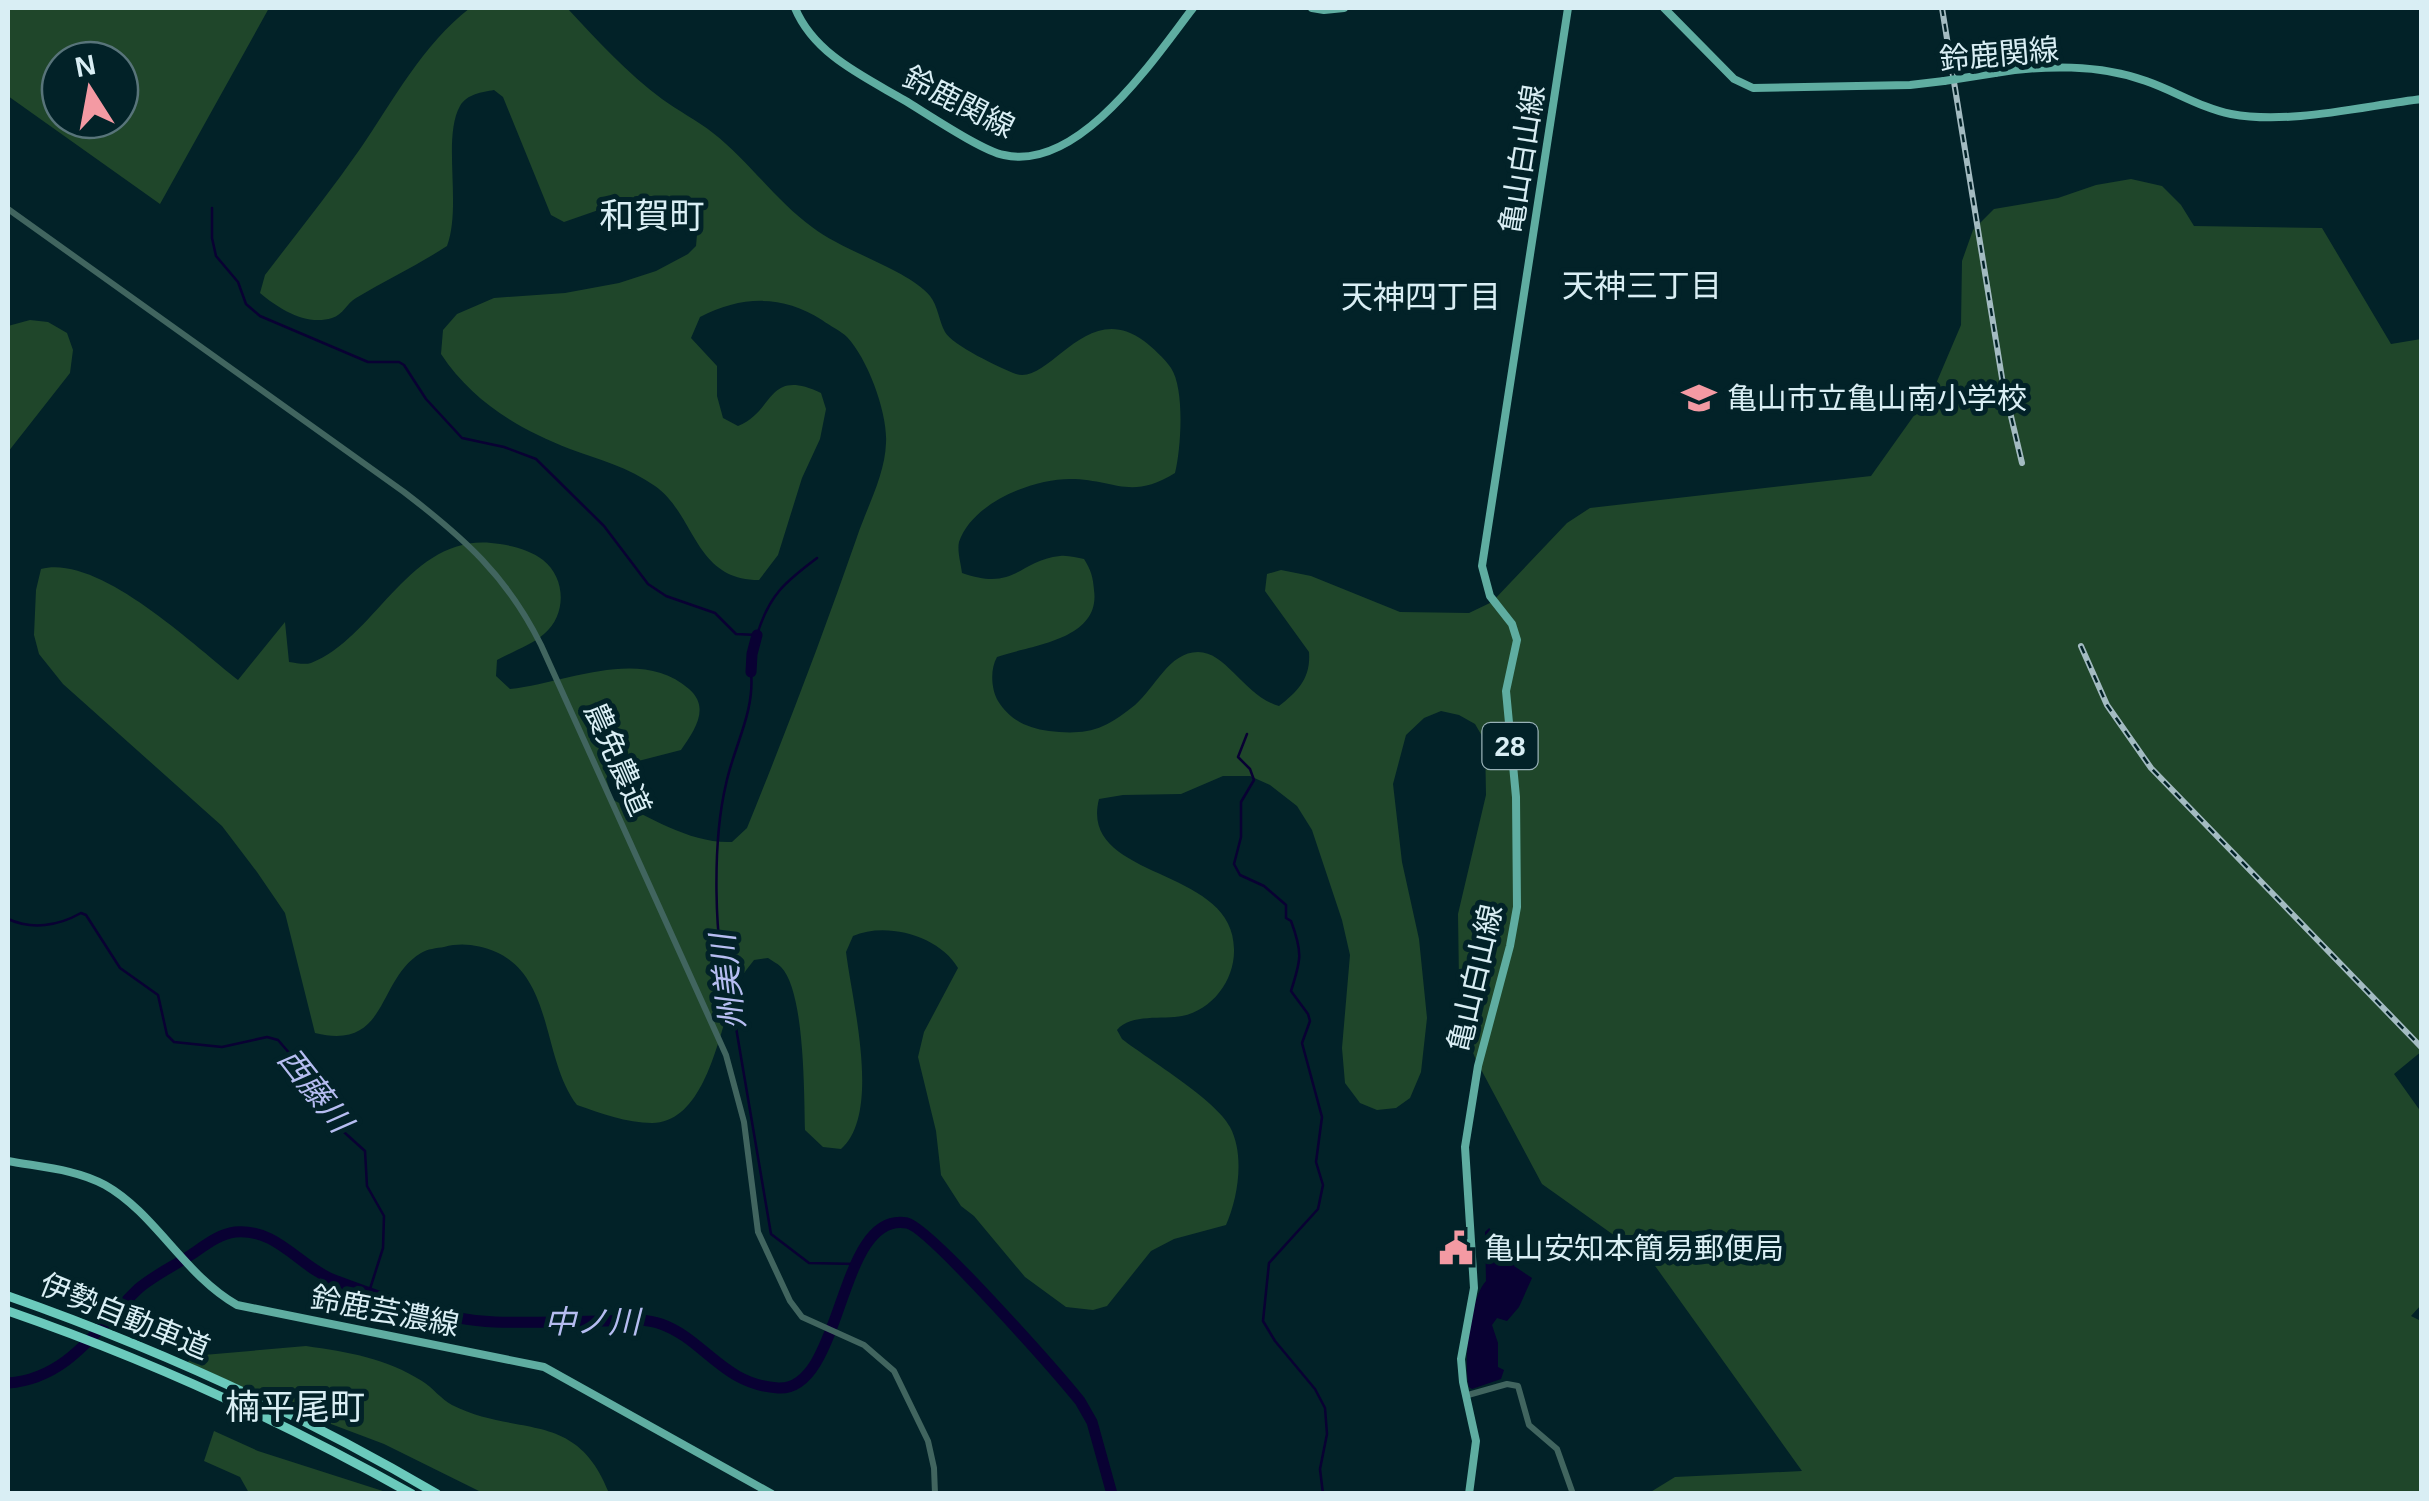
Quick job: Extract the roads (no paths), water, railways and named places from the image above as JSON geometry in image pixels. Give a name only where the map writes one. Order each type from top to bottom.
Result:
[{"type":"highway","name":"伊勢自動車道","points":[[8,1296],[164,1357],[294,1417],[437,1494]]},
{"type":"highway","name":"伊勢自動車道","points":[[8,1310],[158,1368],[304,1436],[412,1494]]},
{"type":"main road","name":"鈴鹿関線","points":[[795,8],[821,47],[847,67],[1001,155],[1034,158],[1059,150],[1083,134],[1152,62],[1193,8]]},
{"type":"main road","points":[[1312,8],[1344,8]]},
{"type":"main road","name":"亀山白山線","points":[[1469,1494],[1476,1440],[1461,1359],[1473,1306],[1474,1263],[1465,1147],[1478,1066],[1510,946],[1517,894],[1516,797],[1506,690],[1517,640],[1512,624],[1490,596],[1482,566],[1568,8]]},
{"type":"main road","name":"鈴鹿関線","points":[[1664,8],[1734,79],[1753,88],[1910,85],[2038,68],[2118,72],[2207,107],[2249,116],[2294,116],[2422,99]]},
{"type":"main road","name":"鈴鹿芸濃線","points":[[8,1161],[81,1175],[106,1186],[125,1200],[214,1292],[237,1305],[544,1367],[772,1494]]},
{"type":"street","name":"農免農道","points":[[8,209],[404,492],[450,527],[509,588],[542,645],[726,1054],[744,1122],[758,1232],[796,1310],[885,1361],[904,1388],[932,1454],[935,1494]]},
{"type":"street","points":[[1468,1395],[1507,1384],[1518,1386],[1527,1420],[1558,1449],[1573,1494]]},
{"type":"waterway","points":[[212,208],[216,256],[238,282],[246,304],[260,316],[368,362],[404,365],[426,399],[462,438],[536,459],[604,526],[648,584],[666,596],[715,613],[736,634],[757,635],[780,590],[817,558]]},
{"type":"waterway","name":"州美川","points":[[751,672],[757,635]]},
{"type":"waterway","name":"州美川","points":[[751,672],[747,715],[730,770],[719,833],[716,892],[720,950],[771,1234],[809,1263],[857,1264]]},
{"type":"waterway","points":[[1247,734],[1238,757],[1254,780],[1241,802],[1241,837],[1234,864],[1240,875],[1264,886],[1286,905],[1286,918],[1291,921],[1299,949],[1291,991],[1310,1021],[1302,1043],[1322,1117],[1316,1162],[1323,1185],[1318,1209],[1269,1263],[1263,1321],[1325,1408],[1327,1434],[1320,1469],[1323,1494]]},
{"type":"waterway","name":"西藤川","points":[[8,919],[26,925],[45,925],[81,913],[86,915],[120,968],[158,995],[167,1035],[174,1042],[222,1047],[267,1037],[278,1040],[304,1070],[325,1115],[365,1151],[367,1186],[384,1216],[383,1248],[369,1292]]},
{"type":"waterway","name":"中ノ川","points":[[8,1383],[29,1379],[65,1362],[144,1284],[211,1241],[235,1232],[250,1232],[276,1242],[334,1280],[433,1313],[495,1322],[654,1322],[676,1331],[743,1379],[778,1388],[800,1382],[816,1362],[867,1244],[884,1227],[907,1223],[966,1274],[1080,1401],[1092,1422],[1112,1494]]},
{"type":"railway","points":[[1942,8],[2002,378],[2022,463]]},
{"type":"railway","points":[[2081,646],[2107,705],[2151,768],[2422,1048]]},
{"type":"place","name":"亀山市立亀山南小学校","points":[[1699,398]]},
{"type":"place","name":"亀山安知本簡易郵便局","points":[[1456,1248]]},
{"type":"district","name":"和賀町","points":[[652,215]]},
{"type":"district","name":"天神三丁目","points":[[1642,286]]},
{"type":"district","name":"天神四丁目","points":[[1421,297]]},
{"type":"district","name":"楠平尾町","points":[[295,1406]]}]
